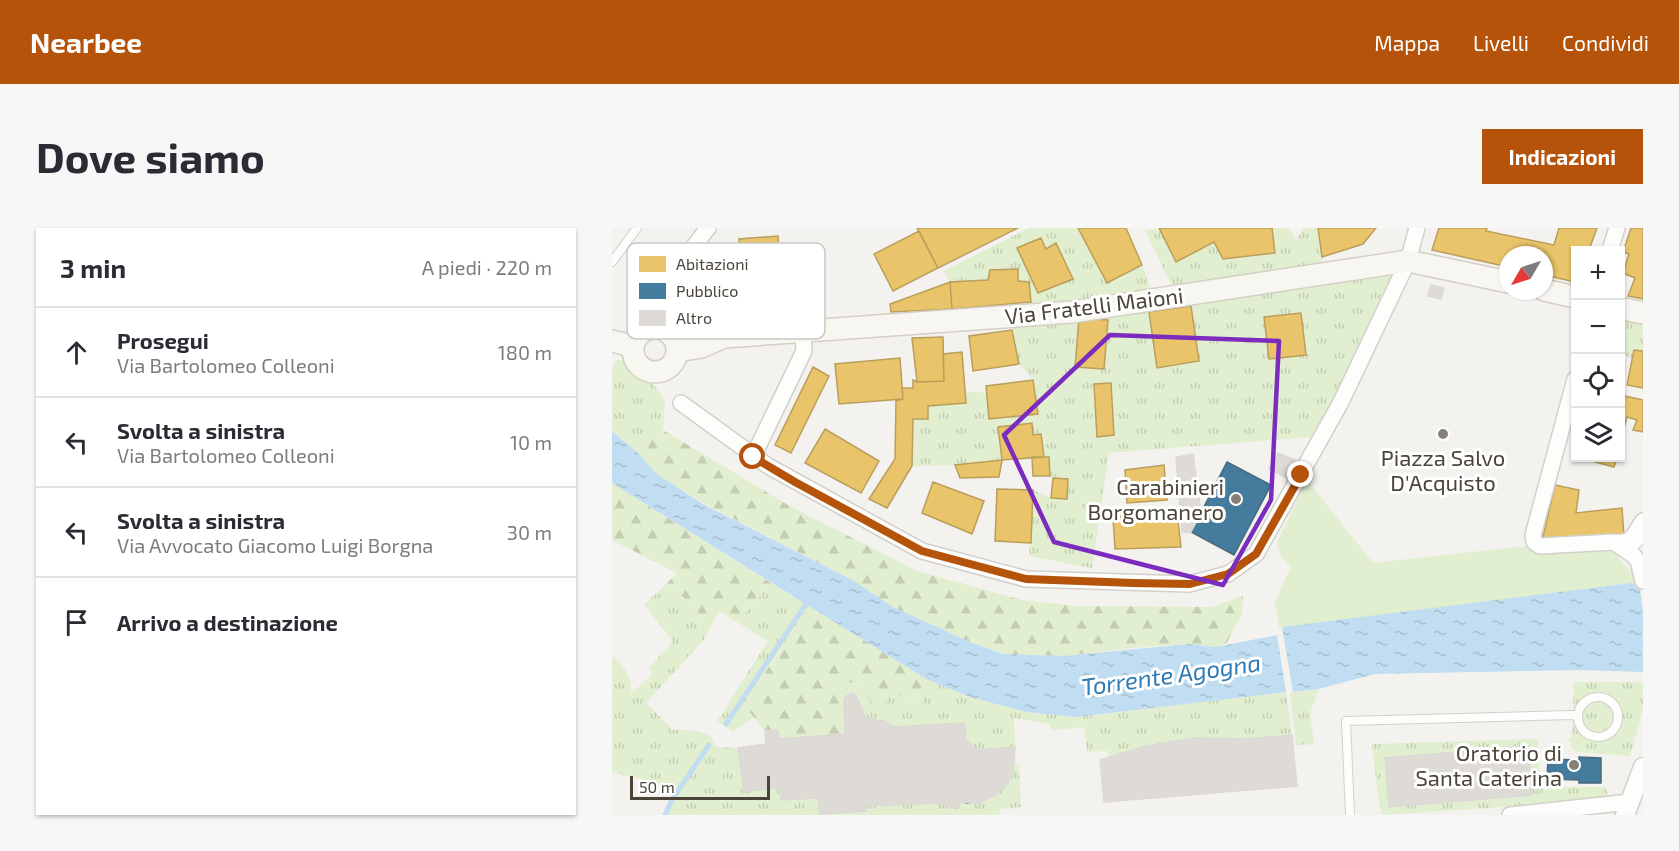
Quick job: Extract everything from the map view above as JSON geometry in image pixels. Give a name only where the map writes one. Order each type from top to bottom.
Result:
[{"type":"main road","name":"Via Fratelli Maioni","points":[[825,330],[1072,312],[1408,261],[1499,280]]},
{"type":"main road","points":[[1553,293],[1571,298]]},
{"type":"main road","points":[[1625,309],[1643,313]]},
{"type":"main road","points":[[622,344],[638,365],[652,373],[666,370],[672,365],[678,351],[674,339]]},
{"type":"main road","name":"Via Fratelli Maioni","points":[[678,351],[719,339]]},
{"type":"street","points":[[696,243],[708,228]]},
{"type":"street","points":[[681,403],[753,457],[922,551],[1026,579],[1190,584],[1228,574],[1256,554],[1332,420],[1408,261],[1417,228]]},
{"type":"street","points":[[1611,246],[1617,228]]},
{"type":"street","points":[[753,457],[804,351],[803,339]]},
{"type":"street","points":[[1571,394],[1533,535],[1534,542],[1540,546],[1626,543],[1630,541],[1643,521]]},
{"type":"street","points":[[1614,542],[1634,556],[1642,576]]},
{"type":"street","points":[[1510,815],[1628,808],[1641,777]]},
{"type":"lane","points":[[612,262],[636,228]]},
{"type":"lane","points":[[1628,552],[1643,538]]},
{"type":"lane","points":[[1597,696],[1604,697],[1614,705],[1618,716],[1614,728],[1605,736],[1598,737],[1582,729],[1578,717],[1578,711],[1585,701],[1597,696]]},
{"type":"lane","points":[[1350,815],[1346,721],[1578,717]]},
{"type":"highlighted area","points":[[1110,335],[1279,341],[1271,500],[1223,585],[1054,542],[1004,435]]},
{"type":"green space","points":[[1029,228],[1078,228],[1107,282],[1142,265],[1155,299],[1176,295],[1145,230],[1169,232],[1214,242],[1224,259],[1275,253],[1272,228],[1289,228],[1296,240],[1304,228],[1318,228],[1323,273],[1408,261],[1323,436],[1109,453],[1092,568],[1029,556],[1033,490],[1051,498],[1066,499],[1068,479],[1050,476],[1049,457],[1044,457],[1033,435],[1032,424],[998,427],[1002,460],[955,465],[912,466],[913,419],[928,406],[965,403],[965,391],[987,393],[989,419],[1038,414],[1033,380],[1019,364],[1011,316],[1032,315],[1029,282],[1018,281],[1017,269],[990,270],[988,280],[950,282],[944,271]]},
{"type":"green space","points":[[1625,321],[1643,324],[1643,351],[1634,350],[1632,358],[1625,356]]},
{"type":"green space","points":[[616,360],[636,361],[665,400],[663,430],[638,453],[612,431],[612,371]]},
{"type":"green space","points":[[663,430],[788,505],[917,571],[1022,600],[1076,606],[1212,607],[1243,596],[1242,614],[1226,644],[1216,647],[1189,644],[1062,656],[1003,654],[970,642],[893,607],[854,581],[703,503],[657,474],[638,453]]},
{"type":"green space","points":[[1307,480],[1373,563],[1517,547],[1614,542],[1618,558],[1639,582],[1279,628],[1275,601],[1291,567],[1281,557],[1277,542]]},
{"type":"green space","points":[[612,483],[771,583],[742,616],[740,624],[719,611],[703,641],[698,610],[667,583],[677,573],[612,540]]},
{"type":"green space","points":[[667,583],[698,610],[703,641],[646,703],[673,730],[688,730],[711,736],[716,747],[738,748],[744,792],[780,787],[818,798],[820,814],[865,811],[866,806],[980,803],[993,796],[1013,765],[1019,764],[1021,807],[1000,809],[999,815],[663,815],[674,787],[612,772],[612,655],[627,672],[631,694],[652,674],[649,668],[673,641],[644,605]]},
{"type":"green space","points":[[771,583],[809,606],[744,704],[754,717],[733,732],[717,721],[768,641],[740,624],[742,616]]},
{"type":"green space","points":[[809,606],[926,679],[923,703],[891,694],[885,704],[872,706],[863,685],[847,682],[844,700],[845,734],[778,739],[778,730],[765,731],[744,705]]},
{"type":"green space","points":[[926,679],[970,697],[1026,712],[1076,717],[1286,692],[1292,735],[1246,739],[1195,738],[1146,746],[1109,757],[1108,751],[1087,752],[1084,727],[1051,730],[1049,724],[1014,718],[1015,747],[977,750],[966,740],[964,723],[893,727],[885,721],[866,719],[853,693],[846,696],[844,700],[846,682],[922,703]]},
{"type":"green space","points":[[1574,682],[1639,682],[1643,684],[1643,709],[1630,756],[1578,752],[1572,749],[1568,738],[1572,738]]},
{"type":"green space","points":[[1319,689],[1310,713],[1314,744],[1296,745],[1290,693]]},
{"type":"green space","points":[[1538,739],[1540,787],[1605,787],[1609,797],[1382,815],[1372,744]],"holes":[[[1527,746],[1531,795],[1389,807],[1385,758]]]},
{"type":"water","name":"Torrente Agogna","points":[[612,431],[638,453],[657,474],[703,504],[854,581],[893,607],[970,642],[1003,654],[1062,656],[1189,644],[1216,647],[1277,635],[1286,692],[1076,717],[1026,712],[970,697],[926,679],[612,483]]},
{"type":"water","points":[[1639,582],[1643,612],[1643,672],[1579,670],[1374,674],[1319,689],[1293,692],[1282,627]]},
{"type":"building: Abitazioni","points":[[917,228],[1018,228],[938,268]]},
{"type":"building: Abitazioni","points":[[1078,228],[1126,228],[1142,265],[1107,283]]},
{"type":"building: Abitazioni","points":[[1159,228],[1272,228],[1275,253],[1223,259],[1214,242],[1176,262]]},
{"type":"building: Abitazioni","points":[[1318,228],[1376,228],[1363,244],[1322,257]]},
{"type":"building: Abitazioni","points":[[1439,228],[1487,228],[1486,231],[1554,245],[1559,228],[1597,228],[1590,246],[1571,246],[1571,281],[1553,277],[1553,246],[1499,246],[1499,265],[1432,250]]},
{"type":"building: Abitazioni","points":[[1631,228],[1643,228],[1643,299],[1628,296],[1635,278],[1625,274],[1629,254],[1625,253]]},
{"type":"building: Abitazioni","points":[[919,231],[938,268],[893,291],[874,254]]},
{"type":"building: Abitazioni","points":[[778,236],[778,243],[739,243],[739,239]]},
{"type":"building: Abitazioni","points":[[1041,238],[1046,249],[1056,243],[1073,279],[1038,293],[1017,248]]},
{"type":"building: Abitazioni","points":[[1018,269],[1018,281],[1029,282],[1031,302],[952,309],[950,282],[988,280],[990,270]]},
{"type":"building: Abitazioni","points":[[950,282],[952,309],[891,312],[890,304]]},
{"type":"building: Abitazioni","points":[[1191,306],[1199,361],[1157,368],[1149,312]]},
{"type":"building: Abitazioni","points":[[1301,313],[1306,355],[1269,359],[1264,317]]},
{"type":"building: Abitazioni","points":[[1079,318],[1108,320],[1104,369],[1075,367]]},
{"type":"building: Abitazioni","points":[[1012,330],[1019,364],[973,371],[969,336]]},
{"type":"building: Abitazioni","points":[[943,337],[944,381],[917,382],[912,338]]},
{"type":"building: Abitazioni","points":[[1634,350],[1643,351],[1643,388],[1627,385]]},
{"type":"building: Abitazioni","points":[[962,352],[966,403],[928,406],[928,419],[913,419],[912,466],[887,508],[869,499],[895,459],[896,401],[903,399],[902,388],[913,388],[913,380],[917,382],[944,381],[943,354]]},
{"type":"building: Abitazioni","points":[[900,358],[903,399],[839,404],[835,364]]},
{"type":"building: Abitazioni","points":[[813,367],[829,376],[791,453],[775,445]]},
{"type":"building: Abitazioni","points":[[1033,380],[1038,414],[989,419],[986,386]]},
{"type":"building: Abitazioni","points":[[1111,383],[1114,435],[1097,437],[1094,384]]},
{"type":"building: Abitazioni","points":[[1625,396],[1643,400],[1643,432],[1633,430],[1637,420],[1627,417],[1625,424]]},
{"type":"building: Abitazioni","points":[[1032,423],[1033,435],[1041,434],[1044,457],[1002,460],[998,427]]},
{"type":"building: Abitazioni","points":[[825,429],[879,461],[861,493],[805,463]]},
{"type":"building: Abitazioni","points":[[1032,457],[1049,457],[1050,476],[1033,476]]},
{"type":"building: Abitazioni","points":[[1002,460],[999,477],[960,478],[955,465]]},
{"type":"building: Abitazioni","points":[[1596,462],[1616,462],[1614,467]]},
{"type":"building: Abitazioni","points":[[1164,465],[1167,500],[1127,503],[1125,470]]},
{"type":"building: Abitazioni","points":[[1053,478],[1068,479],[1067,499],[1051,498]]},
{"type":"building: Abitazioni","points":[[933,482],[984,501],[972,534],[922,513]]},
{"type":"building: Abitazioni","points":[[1555,485],[1579,490],[1576,513],[1622,508],[1624,537],[1542,541]]},
{"type":"building: Abitazioni","points":[[997,489],[1033,490],[1031,543],[995,541]]},
{"type":"building: Abitazioni","points":[[1177,512],[1181,547],[1115,549],[1113,517]]},
{"type":"building: Pubblico","name":"Carabinieri Borgomanero","points":[[1227,462],[1271,485],[1234,555],[1191,532]]},
{"type":"building: Pubblico","name":"Oratorio di Santa Caterina","points":[[1579,757],[1601,758],[1601,783],[1547,779],[1548,759],[1579,760]]},
{"type":"building: Pubblico","points":[[963,759],[1008,768],[1007,775],[994,793],[982,801],[966,803]]},
{"type":"building: Altro","points":[[1431,285],[1444,288],[1441,299],[1428,296]]},
{"type":"building: Altro","points":[[1278,453],[1299,462],[1289,479],[1269,469]]},
{"type":"building: Altro","points":[[1193,454],[1201,513],[1191,532],[1182,532],[1176,457]]},
{"type":"building: Altro","points":[[853,693],[866,719],[885,721],[893,727],[964,723],[966,740],[977,750],[1015,747],[1013,775],[1004,788],[993,796],[980,803],[961,802],[957,809],[939,803],[866,806],[866,811],[820,814],[818,798],[781,800],[780,787],[744,792],[738,748],[766,744],[765,731],[778,730],[778,739],[845,734],[844,700],[846,696]]},
{"type":"building: Altro","points":[[1292,735],[1297,786],[1104,802],[1100,760],[1146,746],[1195,738],[1247,739]]},
{"type":"building: Altro","points":[[1528,746],[1532,795],[1389,807],[1385,758]]},
{"type":"waterway","points":[[726,724],[810,598]]},
{"type":"waterway","points":[[665,815],[672,800],[709,745]]},
{"type":"place","name":"Piazza Salvo D'Acquisto","points":[[1443,434]]},
{"type":"place","name":"Carabinieri Borgomanero","points":[[1236,499]]},
{"type":"place","name":"Oratorio di Santa Caterina","points":[[1574,765]]},
{"type":"route","points":[[753,457],[922,551],[1026,579],[1133,583],[1190,584],[1228,574],[1256,554],[1301,475]]}]
